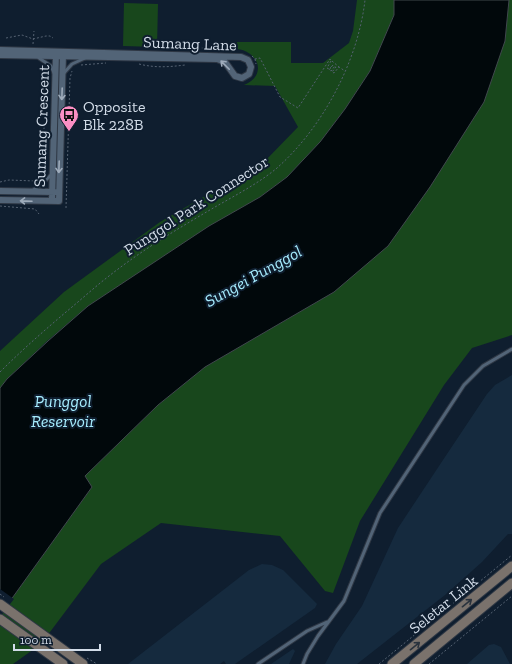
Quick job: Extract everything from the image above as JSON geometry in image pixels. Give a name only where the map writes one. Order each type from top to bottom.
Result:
[{"type":"main road","name":"Seletar Link","points":[[392,664],[512,566]]},
{"type":"main road","name":"Seletar Link","points":[[414,664],[512,583]]},
{"type":"main road","points":[[0,604],[83,664]]},
{"type":"main road","points":[[0,618],[63,664]]},
{"type":"street","name":"Sumang Lane","points":[[0,50],[56,54],[63,54],[241,57],[248,60],[251,67],[249,74],[246,77],[238,78],[232,74],[229,66],[225,62],[217,59],[89,57],[63,54]]},
{"type":"street","name":"Sumang Lane","points":[[0,55],[35,56],[56,54]]},
{"type":"street","name":"Sumang Crescent","points":[[55,192],[53,174],[56,54]]},
{"type":"street","name":"Sumang Crescent","points":[[0,200],[55,201],[63,54]]},
{"type":"street","points":[[0,191],[55,192]]},
{"type":"lane","points":[[35,56],[43,59],[51,66],[55,74]]},
{"type":"lane","points":[[63,74],[72,64],[89,57]]},
{"type":"lane","points":[[30,192],[53,174]]},
{"type":"lane","points":[[303,664],[314,642],[344,601],[380,513],[464,385],[482,366],[512,349]]},
{"type":"lane","points":[[258,664],[307,631],[329,621]]},
{"type":"path","name":"Punggol Park Connector","points":[[0,372],[24,347],[109,276],[177,230],[246,189],[276,168],[305,139],[332,100],[345,71],[355,46],[363,18],[365,0]]},
{"type":"path","points":[[33,45],[34,31]]},
{"type":"path","points":[[6,38],[22,35],[33,39],[46,36],[53,38]]},
{"type":"path","points":[[256,66],[257,63],[255,59],[260,58],[280,97],[298,108],[330,59],[345,71]]},
{"type":"path","points":[[332,61],[327,68],[329,69],[333,64],[329,70],[331,71],[335,66],[336,67],[332,72],[334,73],[339,66]]},
{"type":"path","points":[[79,66],[111,62]]},
{"type":"path","points":[[133,62],[153,67],[186,65]]},
{"type":"path","points":[[0,182],[10,180],[30,182],[40,179],[43,175],[45,169],[44,127],[46,117],[46,74],[44,67],[40,64]]},
{"type":"path","points":[[66,208],[70,78],[72,71]]},
{"type":"path","points":[[0,206],[35,209],[39,214]]},
{"type":"path","points":[[379,664],[512,555]]},
{"type":"path","points":[[429,664],[512,596]]},
{"type":"shaded area","points":[[512,375],[512,534],[508,534],[482,562],[445,595],[357,664],[325,664],[336,644],[362,606],[398,528],[487,394],[495,385]]},
{"type":"shaded area","points":[[262,564],[272,565],[283,570],[317,604],[315,608],[235,664],[226,664],[224,661],[220,664],[128,664],[249,570]]},
{"type":"shaded area","points":[[494,644],[501,647],[510,664],[467,664],[489,645]]},
{"type":"shaded area","points":[[293,649],[295,651],[289,664],[271,664]]},
{"type":"green space","points":[[357,0],[394,0],[394,15],[370,71],[345,109],[320,142],[287,177],[260,197],[88,306],[47,341],[7,379],[0,388],[0,351],[64,292],[160,222],[264,162],[298,127],[275,86],[244,85],[251,81],[258,70],[255,59],[250,54],[237,49],[237,42],[291,42],[291,63],[323,63],[349,43],[353,31]]},
{"type":"green space","points":[[509,0],[512,0],[512,335],[472,348],[444,385],[360,521],[333,593],[325,591],[280,536],[161,523],[101,564],[41,644],[13,664],[0,664],[0,615],[92,487],[85,476],[158,405],[205,367],[334,292],[505,41]]},
{"type":"green space","points":[[124,3],[158,4],[157,47],[123,46]]},
{"type":"water","name":"Punggol Reservoir","points":[[394,0],[509,0],[505,41],[484,102],[430,187],[388,246],[334,292],[205,367],[158,405],[85,476],[92,487],[0,615],[0,388],[7,379],[88,306],[209,226],[260,197],[287,177],[320,142],[345,109],[370,71],[394,15]]},
{"type":"pier","points":[[0,589],[14,599],[0,617]]},
{"type":"place","name":"Opposite Blk 228B","points":[[69,132]]},
{"type":"water label","name":"Sungei Punggol","points":[[253,276]]}]
